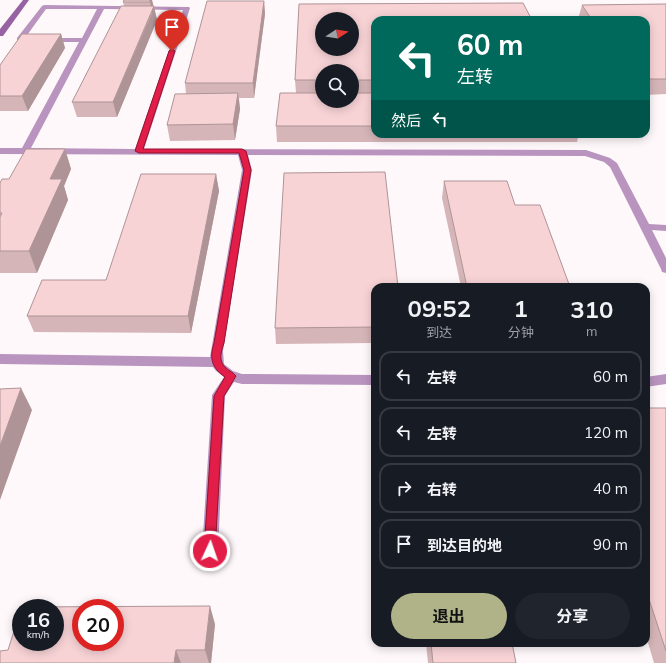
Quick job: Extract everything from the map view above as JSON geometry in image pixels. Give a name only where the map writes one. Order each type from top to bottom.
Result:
[{"type":"street","points":[[0,34],[26,0]]},
{"type":"lane","points":[[84,40],[20,40],[44,7],[187,8],[139,151]]},
{"type":"lane","points":[[25,151],[102,7]]},
{"type":"lane","points":[[0,151],[586,153],[607,160],[614,166],[666,269]]},
{"type":"lane","points":[[242,151],[247,170],[219,343],[216,352],[216,362],[222,370],[231,376],[242,380],[371,380]]},
{"type":"lane","points":[[646,227],[666,228]]},
{"type":"lane","points":[[0,359],[216,362]]},
{"type":"lane","points":[[210,551],[219,396],[231,376]]},
{"type":"lane","points":[[650,382],[666,380]]},
{"type":"building","points":[[124,0],[150,0],[150,2],[123,2]]},
{"type":"building","points":[[207,1],[264,1],[253,83],[185,83]]},
{"type":"building","points":[[523,3],[530,16],[371,16],[371,80],[359,80],[359,64],[315,64],[315,80],[295,80],[299,4]]},
{"type":"building","points":[[666,4],[666,79],[650,79],[650,16],[589,16],[582,5]]},
{"type":"building","points":[[121,6],[154,6],[113,102],[72,102]]},
{"type":"building","points":[[22,34],[61,34],[22,96],[0,96],[0,65]]},
{"type":"building","points":[[238,93],[233,124],[167,125],[175,94]]},
{"type":"building","points":[[280,93],[315,93],[315,108],[359,108],[359,93],[371,93],[371,126],[276,126]]},
{"type":"building","points":[[26,149],[65,149],[50,179],[62,179],[29,251],[0,251],[0,217],[2,213],[0,213],[0,183],[2,179],[9,179]]},
{"type":"building","points":[[385,172],[398,283],[371,283],[371,327],[275,328],[284,173]]},
{"type":"building","points":[[141,174],[216,174],[188,316],[27,316],[42,280],[106,280]]},
{"type":"building","points":[[444,181],[507,181],[515,205],[540,205],[569,283],[466,283]]},
{"type":"building","points":[[21,388],[0,446],[0,389]]},
{"type":"building","points":[[650,408],[666,408],[666,651],[650,602]]},
{"type":"building","points":[[124,606],[210,606],[205,650],[176,650],[174,663],[0,663],[0,651],[8,650],[12,637],[12,651],[64,651],[64,607],[72,607],[72,651],[124,651]]},
{"type":"building","points":[[431,647],[513,647],[516,663],[433,663]]},
{"type":"route","points":[[172,51],[139,151],[242,151],[247,170],[219,343],[216,352],[216,362],[222,370],[231,376],[219,396],[210,551]]}]
